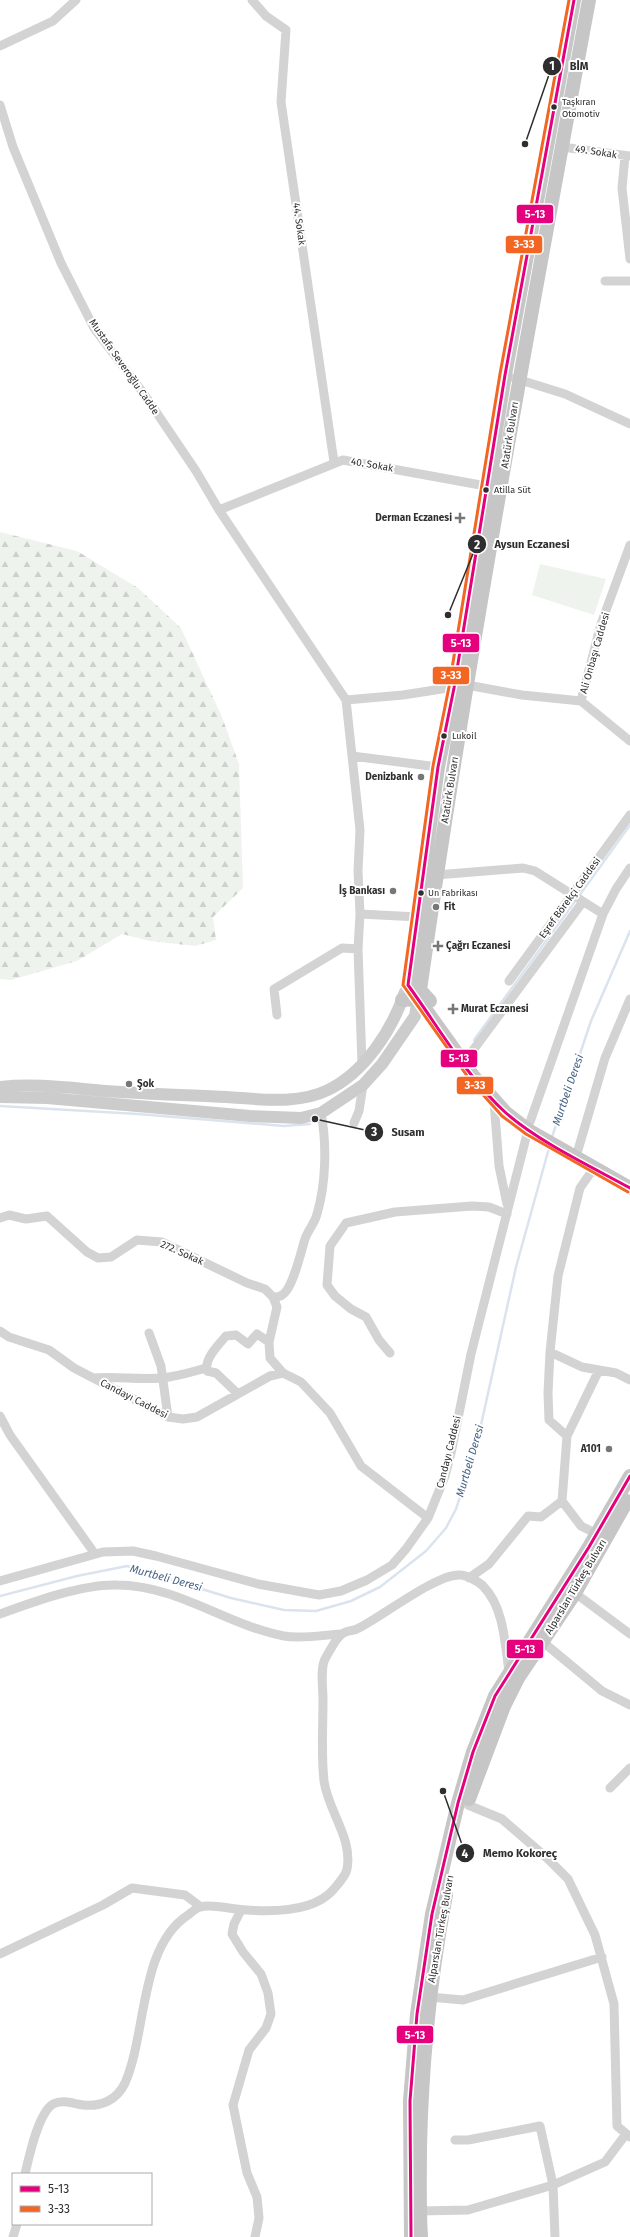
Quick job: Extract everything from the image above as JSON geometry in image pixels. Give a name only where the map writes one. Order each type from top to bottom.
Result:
[{"type":"main road","name":"Atatürk Bulvarı","points":[[415,992],[436,875],[486,486],[574,0]]},
{"type":"main road","name":"Atatürk Bulvarı","points":[[415,992],[418,917],[438,767],[460,687],[520,380],[589,0]]},
{"type":"main road","points":[[402,1000],[415,992]]},
{"type":"main road","points":[[415,992],[433,1004],[490,1088],[533,1128]]},
{"type":"main road","points":[[415,992],[474,1077],[494,1101],[533,1128],[578,1154],[630,1178]]},
{"type":"main road","points":[[578,1154],[594,1168],[630,1188]]},
{"type":"main road","name":"Alparslan Türkeş Bulvarı","points":[[411,2237],[410,2100],[417,2014],[426,1944],[458,1803],[473,1752],[496,1696],[509,1672],[597,1534],[630,1476]]},
{"type":"main road","name":"Alparslan Türkeş Bulvarı","points":[[421,2237],[419,2211],[421,2105],[429,1997],[436,1946],[449,1879],[468,1805],[504,1706],[518,1678],[575,1593],[630,1496]]},
{"type":"street","points":[[0,46],[53,21],[76,0]]},
{"type":"street","name":"44. Sokak","points":[[252,0],[266,16],[286,30],[281,102],[334,462]]},
{"type":"street","name":"Mustafa Severoğlu Cadde","points":[[0,105],[13,147],[61,264],[94,328],[144,394],[196,471],[219,510],[346,700]]},
{"type":"street","name":"49. Sokak","points":[[562,147],[628,156]]},
{"type":"street","points":[[628,156],[622,188],[630,259]]},
{"type":"street","points":[[605,281],[630,281]]},
{"type":"street","points":[[505,375],[565,394],[630,424]]},
{"type":"street","name":"40. Sokak","points":[[219,510],[334,462],[343,460],[379,465],[486,486]]},
{"type":"street","name":"Ali Onbaşı Caddesi","points":[[630,545],[601,624],[581,701],[630,741]]},
{"type":"street","points":[[362,1064],[358,949],[360,914],[358,871],[360,830],[346,700],[460,687],[581,701]]},
{"type":"street","points":[[352,756],[438,767]]},
{"type":"street","name":"Eşref Börekçi Caddesi","points":[[468,1057],[577,899],[630,815]]},
{"type":"street","points":[[436,875],[523,868],[535,871],[577,899],[603,914]]},
{"type":"street","name":"Candayı Caddesi","points":[[0,1582],[95,1554],[133,1551],[258,1584],[318,1594],[341,1591],[360,1583],[392,1565],[406,1549],[428,1518],[438,1495],[451,1453],[471,1354],[506,1214],[603,914],[616,889],[630,868]]},
{"type":"street","name":"Eşref Börekçi Caddesi","points":[[509,981],[577,899]]},
{"type":"street","points":[[360,914],[418,917]]},
{"type":"street","points":[[277,1015],[274,989],[342,948],[358,949]]},
{"type":"street","points":[[0,1097],[47,1098],[250,1116],[302,1118],[321,1113],[363,1085],[405,1032],[415,1016],[415,992]]},
{"type":"street","points":[[578,1154],[605,1058],[630,999]]},
{"type":"street","points":[[0,1087],[46,1085],[105,1091],[255,1099],[290,1099],[327,1091],[342,1082],[362,1064],[379,1043],[402,1000]]},
{"type":"street","points":[[354,1122],[359,1111],[363,1085]]},
{"type":"street","points":[[390,1353],[379,1340],[366,1317],[341,1300],[328,1285],[330,1246],[346,1223],[395,1212],[472,1206],[489,1207],[506,1214],[507,1198],[499,1166],[494,1101]]},
{"type":"street","points":[[321,1113],[325,1134],[325,1149],[324,1172],[317,1214],[306,1238],[298,1265],[286,1290],[282,1295],[273,1297],[276,1307],[269,1342],[270,1358],[283,1373],[301,1382],[330,1413],[361,1466],[428,1518]]},
{"type":"street","points":[[567,1436],[549,1420],[548,1393],[550,1352],[558,1276],[580,1188],[594,1168]]},
{"type":"street","name":"272. Sokak","points":[[0,1218],[9,1215],[26,1219],[47,1216],[86,1252],[98,1258],[111,1257],[137,1240],[162,1242],[247,1283],[265,1289],[273,1297]]},
{"type":"street","name":"Candayı Caddesi","points":[[0,1331],[9,1337],[49,1350],[60,1360],[168,1417],[183,1419],[197,1417],[237,1393],[270,1376],[283,1373]]},
{"type":"street","points":[[149,1333],[161,1366],[168,1417]]},
{"type":"street","points":[[206,1368],[213,1351],[226,1336],[236,1335],[248,1344],[258,1334],[269,1342]]},
{"type":"street","points":[[550,1352],[582,1366],[616,1373],[630,1380]]},
{"type":"street","points":[[93,1378],[113,1376],[137,1379],[163,1378],[206,1368]]},
{"type":"street","points":[[206,1368],[207,1371],[216,1372],[237,1393]]},
{"type":"street","points":[[597,1534],[581,1526],[562,1501],[567,1436],[599,1370]]},
{"type":"street","points":[[0,1416],[10,1435],[95,1554]]},
{"type":"street","points":[[469,1578],[489,1564],[528,1516],[541,1517],[562,1501]]},
{"type":"street","points":[[0,1614],[91,1587],[116,1585],[140,1586],[185,1598],[244,1623],[285,1636],[341,1634],[357,1629],[391,1607],[445,1578],[460,1575],[482,1585],[493,1601],[501,1622],[509,1672]]},
{"type":"street","points":[[575,1593],[630,1634]]},
{"type":"street","points":[[0,1954],[89,1912],[132,1888],[185,1895],[201,1907],[242,1910],[284,1909],[310,1905],[331,1892],[347,1871],[346,1846],[329,1801],[324,1782],[322,1750],[323,1662],[341,1634]]},
{"type":"street","points":[[543,1642],[602,1691],[630,1705]]},
{"type":"street","points":[[610,1788],[630,1768]]},
{"type":"street","points":[[419,2211],[468,2210],[553,2185],[605,2162],[628,2136],[617,2126],[614,2004],[595,1935],[568,1879],[547,1858],[502,1819],[468,1805]]},
{"type":"street","points":[[25,2173],[37,2131],[44,2114],[53,2104],[70,2101],[82,2105],[100,2105],[115,2097],[124,2085],[134,2058],[154,1963],[165,1938],[181,1920],[201,1907]]},
{"type":"street","points":[[242,1910],[234,1924],[232,1934],[243,1952],[261,1974],[268,1993],[271,2014],[266,2028],[249,2050],[233,2105],[247,2173],[257,2197],[259,2218],[255,2237]]},
{"type":"street","points":[[429,1997],[463,2000],[602,1958]]},
{"type":"street","points":[[455,2140],[468,2140],[540,2126],[553,2185],[555,2237]]},
{"type":"street","points":[[13,2237],[17,2225]]},
{"type":"green space","points":[[0,532],[77,551],[138,588],[181,628],[222,717],[239,764],[243,888],[213,917],[216,940],[195,946],[150,941],[122,934],[77,961],[11,980],[0,979]]},
{"type":"green space","points":[[540,564],[606,579],[594,615],[532,595]]},
{"type":"waterway","points":[[579,896],[630,825]]},
{"type":"waterway","points":[[474,1040],[576,900]]},
{"type":"waterway","name":"Murtbeli Deresi","points":[[552,1137],[591,1021],[630,931]]},
{"type":"waterway","points":[[0,1106],[138,1114],[284,1126],[310,1124]]},
{"type":"waterway","name":"Murtbeli Deresi","points":[[0,1596],[77,1576],[127,1566],[231,1598],[284,1610],[316,1611],[351,1601],[380,1587],[426,1551],[446,1528],[456,1509],[475,1452],[516,1267],[549,1148]]},
{"type":"transit line","name":"3-33","points":[[569,0],[500,374],[449,687],[433,766],[403,985],[470,1080],[502,1116],[526,1134],[628,1192]]},
{"type":"transit line","name":"5-13","points":[[574,0],[505,375],[454,688],[438,767],[408,985],[466,1069],[492,1100],[506,1113],[519,1124],[549,1144],[630,1188]]},
{"type":"transit line","name":"5-13","points":[[411,2237],[410,2101],[417,2014],[432,1914],[458,1803],[473,1752],[495,1696],[589,1547],[630,1476]]},
{"type":"place","name":"Taşkıran Otomotiv","points":[[554,107]]},
{"type":"place","name":"BİM","points":[[525,144]]},
{"type":"place","name":"Atilla Süt","points":[[486,490]]},
{"type":"place","name":"Derman Eczanesi","points":[[460,518]]},
{"type":"place","name":"Aysun Eczanesi","points":[[448,615]]},
{"type":"place","name":"Lukoil","points":[[444,736]]},
{"type":"place","name":"Denizbank","points":[[421,777]]},
{"type":"place","name":"İş Bankası","points":[[393,891]]},
{"type":"place","name":"Un Fabrikası","points":[[421,893]]},
{"type":"place","name":"Fit","points":[[436,907]]},
{"type":"place","name":"Çağrı Eczanesi","points":[[438,946]]},
{"type":"place","name":"Murat Eczanesi","points":[[453,1009]]},
{"type":"place","name":"Şok","points":[[129,1084]]},
{"type":"place","name":"Susam","points":[[315,1119]]},
{"type":"place","name":"A101","points":[[609,1449]]},
{"type":"place","name":"Memo Kokoreç","points":[[443,1791]]}]
